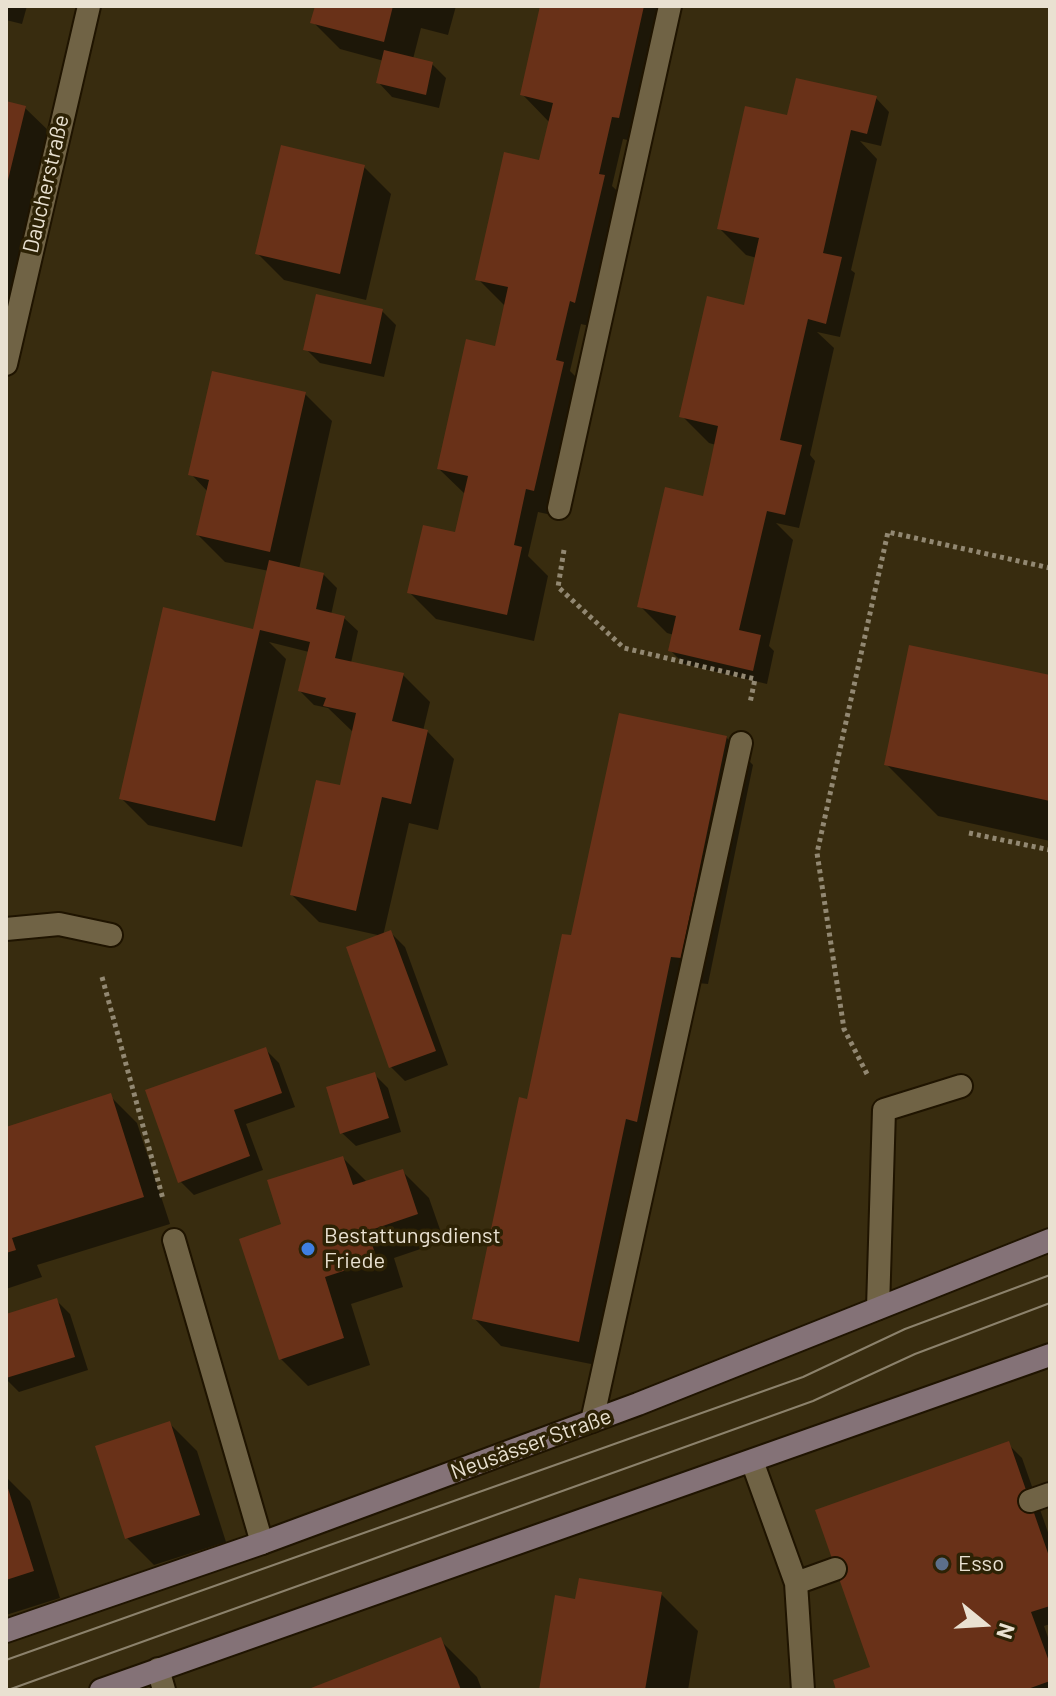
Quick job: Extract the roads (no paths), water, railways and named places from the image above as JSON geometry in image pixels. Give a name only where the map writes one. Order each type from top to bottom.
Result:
[{"type":"main road","name":"Neusässer Straße","points":[[6,1631],[262,1543],[592,1421],[1050,1240]]},
{"type":"main road","points":[[101,1690],[161,1679],[752,1461],[1049,1357]]},
{"type":"street","name":"Daucherstraße","points":[[6,364],[89,6]]},
{"type":"street","points":[[559,508],[670,6]]},
{"type":"street","points":[[592,1421],[741,743]]},
{"type":"street","points":[[6,929],[59,924],[111,935]]},
{"type":"street","points":[[878,1308],[884,1110],[961,1086]]},
{"type":"street","points":[[174,1240],[262,1543]]},
{"type":"street","points":[[752,1461],[796,1583],[803,1690]]},
{"type":"street","points":[[796,1583],[835,1569]]},
{"type":"tram line","points":[[6,1660],[803,1377],[905,1329],[1050,1275]]},
{"type":"tram line","points":[[8,1690],[813,1401],[915,1354],[1050,1303]]},
{"type":"place","name":"Bestattungsdienst Friede","points":[[308,1249]]},
{"type":"place","name":"Esso","points":[[942,1564]]}]
